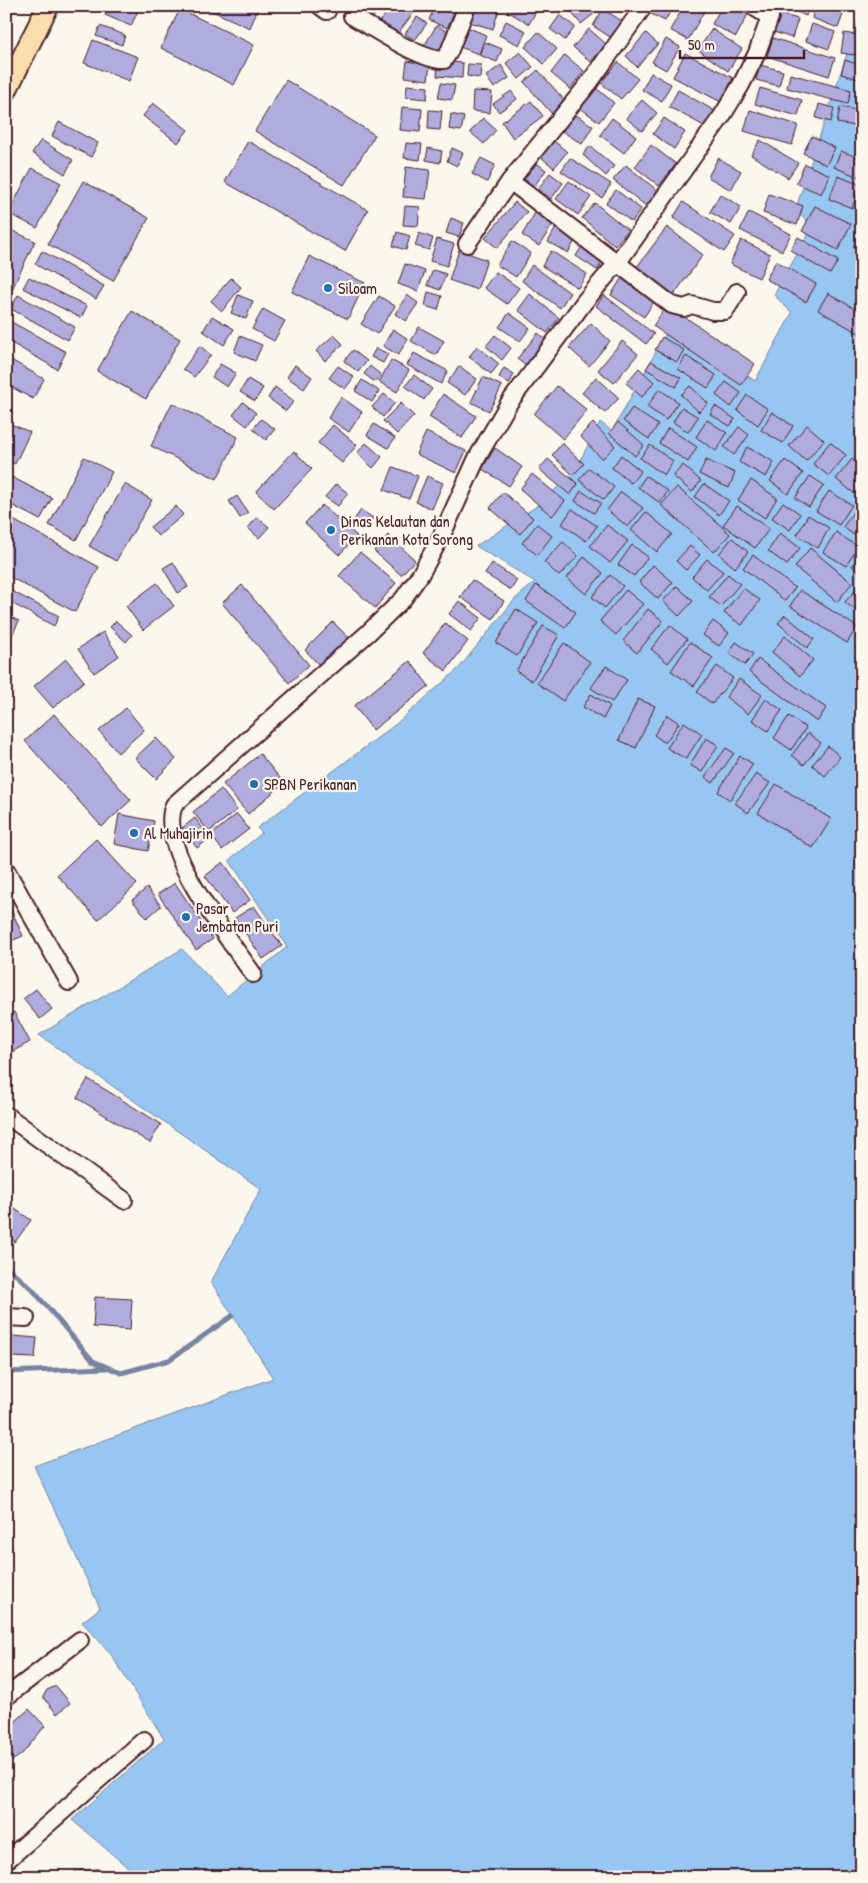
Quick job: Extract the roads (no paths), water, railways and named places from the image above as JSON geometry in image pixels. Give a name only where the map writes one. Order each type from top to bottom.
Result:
[{"type":"main road","points":[[6,91],[48,6]]},
{"type":"street","points":[[352,16],[411,49],[436,60],[444,60],[449,52],[466,6]]},
{"type":"street","points":[[467,244],[510,181],[589,83],[644,6]]},
{"type":"street","points":[[254,974],[192,884],[181,862],[174,842],[171,818],[174,804],[403,599],[420,575],[442,535],[477,458],[509,403],[585,301],[618,262],[722,116],[741,85],[757,53],[772,12],[752,6]]},
{"type":"street","points":[[510,181],[618,262],[644,284],[678,307],[684,308],[692,304],[713,311],[724,311],[737,292]]},
{"type":"street","points":[[6,870],[69,982]]},
{"type":"street","points":[[6,1115],[124,1200]]},
{"type":"street","points":[[6,1317],[26,1318]]},
{"type":"street","points":[[6,1697],[80,1640]]},
{"type":"street","points":[[6,1861],[144,1740]]},
{"type":"water","points":[[862,8],[862,1877],[139,1877],[72,1820],[164,1739],[110,1653],[82,1622],[100,1608],[34,1466],[273,1378],[211,1282],[261,1189],[39,1035],[182,949],[227,996],[287,947],[229,860],[262,833],[257,828],[396,724],[459,668],[515,599],[535,582],[476,546],[534,508],[573,474],[600,422],[612,431],[673,321],[755,381],[792,313],[774,295],[813,226],[795,211]]},
{"type":"waterway","points":[[6,1266],[32,1289],[93,1361],[121,1373],[169,1360],[232,1316]]},
{"type":"waterway","points":[[6,1372],[106,1368]]},
{"type":"place","name":"Siloam","points":[[328,288]]},
{"type":"place","name":"Dinas Kelautan dan Perikanan Kota Sorong","points":[[331,530]]},
{"type":"place","name":"SPBN Perikanan","points":[[254,784]]},
{"type":"place","name":"Al Muhajirin","points":[[134,833]]},
{"type":"place","name":"Pasar Jembatan Puri","points":[[186,917]]}]
